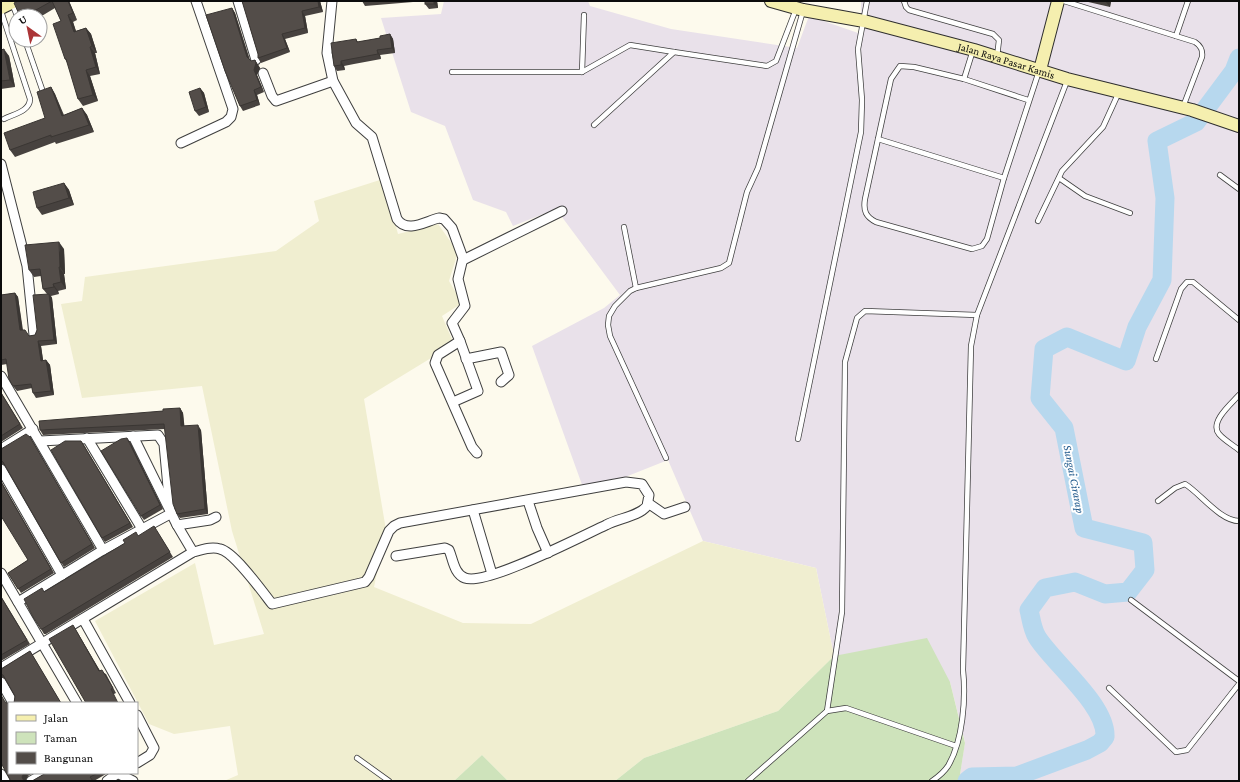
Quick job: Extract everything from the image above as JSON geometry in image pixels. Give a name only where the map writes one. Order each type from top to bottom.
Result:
[{"type":"main road","name":"Jalan Raya Pasar Kamis","points":[[771,1],[800,9],[864,21],[974,50],[1067,79],[1187,109],[1219,118],[1239,126]]},
{"type":"main road","points":[[1040,70],[1058,1]]},
{"type":"main road","points":[[1,10],[14,2]]},
{"type":"street","points":[[181,143],[226,122],[231,117],[233,110],[196,1]]},
{"type":"street","points":[[238,1],[256,60]]},
{"type":"street","points":[[332,1],[327,53],[333,81],[356,123],[372,137],[399,222],[408,227],[439,218],[444,219],[452,228],[463,260],[458,279],[465,306],[452,323],[478,391],[453,402]]},
{"type":"street","points":[[263,73],[272,96],[276,101],[333,81]]},
{"type":"street","points":[[1,164],[27,266],[34,335]]},
{"type":"street","points":[[463,260],[562,211]]},
{"type":"street","points":[[460,341],[438,356],[435,360],[438,371],[472,447],[477,453]]},
{"type":"street","points":[[466,359],[501,352],[508,375],[501,382]]},
{"type":"street","points":[[1,376],[103,550]]},
{"type":"street","points":[[1,449],[33,429]]},
{"type":"street","points":[[40,441],[156,435],[163,441],[171,511]]},
{"type":"street","points":[[133,436],[171,511],[176,525],[193,552]]},
{"type":"street","points":[[87,438],[142,529]]},
{"type":"street","points":[[1,468],[62,575]]},
{"type":"street","points":[[1,668],[193,552],[215,548],[229,552],[272,604],[366,581],[389,531],[396,525],[626,482],[637,483],[645,487],[649,495],[648,503],[645,508],[638,513],[607,524],[548,553],[476,579],[463,578],[453,564],[449,550],[445,548],[396,556]]},
{"type":"street","points":[[528,501],[537,528],[548,553]]},
{"type":"street","points":[[648,503],[664,514],[685,507]]},
{"type":"street","points":[[474,510],[492,574]]},
{"type":"street","points":[[18,602],[103,550],[171,511]]},
{"type":"street","points":[[176,525],[210,520],[216,517]]},
{"type":"street","points":[[1,573],[76,702]]},
{"type":"street","points":[[83,619],[129,702]]},
{"type":"street","points":[[1,682],[12,702]]},
{"type":"street","points":[[138,716],[154,748],[150,755],[138,762]]},
{"type":"street","points":[[1,774],[5,781]]},
{"type":"street","points":[[32,781],[43,774]]},
{"type":"street","points":[[107,781],[118,774]]},
{"type":"street","points":[[121,774],[133,781]]},
{"type":"lane","points":[[798,439],[861,132],[862,100],[858,49],[867,1]]},
{"type":"lane","points":[[904,1],[909,10],[993,34],[999,40],[997,57]]},
{"type":"lane","points":[[1064,1],[1074,2],[1195,42],[1202,50],[1202,57],[1187,109]]},
{"type":"lane","points":[[1176,36],[1188,1]]},
{"type":"lane","points":[[452,72],[582,72],[630,45],[767,66],[776,61],[800,9]]},
{"type":"lane","points":[[666,458],[610,336],[608,324],[609,316],[615,306],[636,288],[721,268],[729,263],[747,192],[762,154],[800,9]]},
{"type":"lane","points":[[1,10],[30,99],[30,104],[26,109],[4,118]]},
{"type":"lane","points":[[582,72],[584,15]]},
{"type":"lane","points":[[28,48],[43,92]]},
{"type":"lane","points":[[964,79],[974,50]]},
{"type":"lane","points":[[594,125],[674,52]]},
{"type":"lane","points":[[1028,100],[964,79],[914,67],[900,66],[891,79],[864,207],[869,218],[876,222],[972,250],[979,248],[987,239],[1028,100],[1040,70]]},
{"type":"lane","points":[[932,781],[947,767],[956,746],[964,708],[963,670],[969,375],[971,346],[977,315],[1067,79]]},
{"type":"lane","points":[[1038,221],[1058,178],[1071,159],[1090,143],[1103,127],[1119,91]]},
{"type":"lane","points":[[878,139],[1004,178]]},
{"type":"lane","points":[[1220,175],[1239,189]]},
{"type":"lane","points":[[1058,178],[1085,196],[1130,213]]},
{"type":"lane","points":[[624,227],[636,288]]},
{"type":"lane","points":[[1156,360],[1180,289],[1187,282],[1193,282],[1239,320]]},
{"type":"lane","points":[[827,711],[842,612],[845,362],[857,318],[865,311],[977,315]]},
{"type":"lane","points":[[1239,395],[1222,414],[1217,427],[1219,434],[1239,450]]},
{"type":"lane","points":[[1158,501],[1175,488],[1185,484],[1194,489],[1212,507],[1234,521],[1239,521]]},
{"type":"lane","points":[[1109,688],[1176,752],[1180,753],[1187,750],[1239,682],[1131,600]]},
{"type":"lane","points":[[748,781],[827,711],[846,708],[956,746]]},
{"type":"lane","points":[[357,758],[389,781]]},
{"type":"shaded area","points":[[444,1],[588,1],[590,6],[671,29],[797,48],[809,16],[861,34],[861,1],[1239,1],[1239,781],[959,781],[965,742],[950,682],[834,656],[816,568],[703,541],[668,460],[585,493],[532,346],[604,308],[620,295],[556,209],[513,226],[506,212],[473,200],[445,126],[411,112],[381,18],[441,14]]},
{"type":"shaded area","points":[[383,179],[398,234],[438,224],[458,252],[449,281],[462,303],[442,316],[454,344],[364,399],[386,530],[374,587],[463,623],[531,624],[703,541],[816,568],[834,656],[778,711],[644,758],[615,781],[508,781],[482,755],[454,781],[224,781],[238,775],[230,726],[174,734],[149,724],[95,621],[195,563],[214,645],[264,634],[232,531],[202,386],[82,398],[61,304],[82,301],[85,277],[276,251],[319,221],[314,201]]},
{"type":"green space","points":[[927,638],[950,682],[965,743],[959,781],[615,781],[644,758],[778,711],[834,656]]},
{"type":"green space","points":[[482,755],[508,781],[454,781]]},
{"type":"building","points":[[18,1],[52,1],[39,8],[16,8],[14,3]]},
{"type":"building","points":[[52,1],[68,1],[73,13],[68,15],[74,32],[86,28],[92,46],[90,47],[96,67],[86,70],[93,95],[78,99],[66,59],[53,24],[61,21]]},
{"type":"building","points":[[242,1],[318,1],[319,7],[302,11],[305,28],[282,34],[287,48],[258,58]]},
{"type":"building","points":[[425,1],[434,1],[434,4],[425,4]]},
{"type":"building","points":[[232,8],[247,57],[251,61],[255,60],[256,63],[254,70],[261,87],[254,90],[257,100],[240,106],[225,71],[206,15]]},
{"type":"building","points":[[390,34],[392,48],[377,50],[378,54],[341,61],[341,65],[334,66],[331,43],[356,39],[357,42],[380,38],[380,36]]},
{"type":"building","points":[[4,49],[10,80],[1,81],[1,50]]},
{"type":"building","points":[[51,87],[62,116],[82,108],[89,125],[51,137],[51,135],[10,150],[4,133],[45,118],[37,92]]},
{"type":"building","points":[[200,88],[206,107],[195,111],[189,92]]},
{"type":"building","points":[[64,183],[69,198],[37,208],[33,192]]},
{"type":"building","points":[[59,242],[59,267],[61,282],[53,284],[54,287],[43,289],[40,269],[29,270],[25,245]]},
{"type":"building","points":[[15,293],[20,330],[25,330],[29,336],[35,335],[37,330],[33,295],[49,294],[54,340],[38,341],[41,361],[46,360],[51,391],[33,393],[31,384],[13,386],[9,379],[6,359],[1,360],[1,295]]},
{"type":"building","points":[[1,393],[20,424],[1,436]]},
{"type":"building","points":[[180,408],[181,426],[198,425],[205,509],[177,514],[173,504],[164,424],[40,430],[39,421],[163,411],[163,409]]},
{"type":"building","points":[[26,434],[30,437],[92,544],[61,563],[1,460],[1,449]]},
{"type":"building","points":[[127,438],[160,505],[141,516],[101,451],[121,439]]},
{"type":"building","points":[[65,441],[81,441],[130,523],[102,538],[51,450]]},
{"type":"building","points":[[1,482],[51,569],[18,589],[8,573],[28,560],[1,516]]},
{"type":"building","points":[[154,526],[170,552],[41,629],[24,599],[42,588],[44,592],[125,543],[123,540],[136,532],[138,536]]},
{"type":"building","points":[[1,597],[27,640],[1,655]]},
{"type":"building","points":[[73,625],[99,671],[102,670],[113,688],[111,689],[118,702],[85,702],[49,639]]},
{"type":"building","points":[[30,651],[60,702],[14,702],[15,696],[1,674],[1,669]]},
{"type":"building","points":[[1,695],[5,702],[8,704],[8,774],[24,774],[22,777],[24,781],[11,781],[1,763]]},
{"type":"building","points":[[44,774],[96,774],[90,777],[93,781],[32,781]]},
{"type":"waterway","name":"Sungai Cirarap","points":[[967,781],[972,777],[1017,776],[1087,750],[1100,743],[1105,737],[1103,725],[1089,698],[1035,634],[1029,610],[1045,588],[1075,582],[1105,594],[1128,592],[1145,570],[1143,543],[1084,528],[1064,428],[1040,398],[1044,349],[1067,337],[1126,361],[1137,327],[1162,280],[1165,198],[1157,141],[1196,122],[1234,71],[1239,58]]}]
